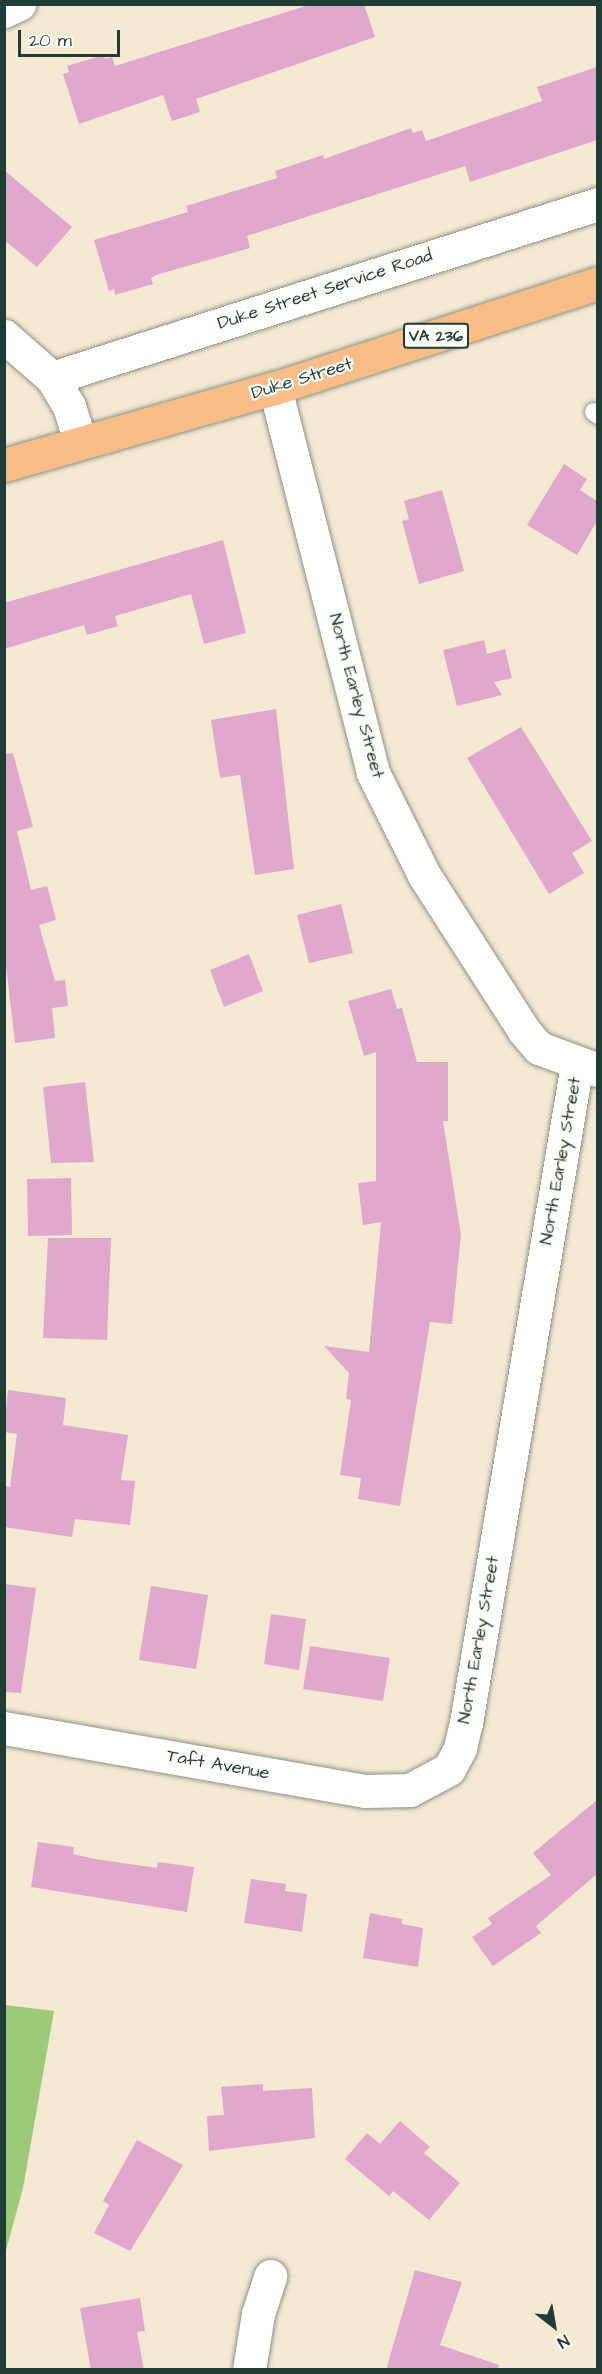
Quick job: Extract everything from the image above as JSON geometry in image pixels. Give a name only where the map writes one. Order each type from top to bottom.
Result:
[{"type":"main road","name":"Duke Street","points":[[4,465],[275,388],[597,283]]},
{"type":"street","points":[[4,12],[19,4]]},
{"type":"street","name":"Duke Street Service Road","points":[[52,378],[597,204]]},
{"type":"street","points":[[4,336],[52,378],[69,406],[80,442]]},
{"type":"street","name":"North Earley Street","points":[[275,388],[374,773],[424,874],[524,1031],[539,1048],[587,1067],[466,1723],[460,1748],[449,1769],[431,1782]]},
{"type":"street","name":"Taft Avenue","points":[[4,1728],[364,1791],[410,1790],[431,1782]]},
{"type":"street","points":[[249,2370],[258,2314],[270,2276]]},
{"type":"green space","points":[[5,2005],[54,2011],[23,2188],[5,2254]]},
{"type":"building","points":[[312,4],[364,4],[375,37],[196,99],[200,112],[172,121],[163,95],[79,124],[63,74],[69,72],[67,66],[104,55],[105,59],[112,57],[115,66]]},
{"type":"building","points":[[597,67],[597,140],[470,182],[465,166],[247,236],[250,248],[156,275],[151,278],[153,284],[115,295],[114,289],[109,291],[94,240],[188,212],[186,206],[277,178],[275,171],[323,155],[324,159],[411,128],[413,133],[422,130],[426,141],[542,101],[537,87]]},
{"type":"building","points":[[4,170],[72,227],[37,267],[4,240]]},
{"type":"building","points":[[564,464],[587,479],[580,490],[597,501],[597,521],[577,555],[527,525]]},
{"type":"building","points":[[442,490],[464,571],[419,584],[402,521],[409,519],[404,501]]},
{"type":"building","points":[[223,540],[246,633],[204,644],[191,594],[115,616],[118,626],[87,635],[84,625],[4,649],[4,603]]},
{"type":"building","points":[[484,640],[487,654],[505,649],[512,678],[494,682],[502,695],[457,706],[443,650]]},
{"type":"building","points":[[276,709],[294,869],[255,875],[240,775],[220,778],[211,720]]},
{"type":"building","points":[[521,727],[592,841],[572,853],[584,873],[549,894],[467,758]]},
{"type":"building","points":[[13,753],[33,827],[17,831],[31,890],[47,886],[56,920],[39,925],[55,981],[65,980],[68,1006],[52,1008],[55,1038],[15,1043],[4,948],[4,754]]},
{"type":"building","points":[[341,904],[353,953],[309,963],[297,915]]},
{"type":"building","points":[[249,954],[263,991],[224,1007],[210,970]]},
{"type":"building","points":[[391,989],[397,1009],[402,1008],[417,1062],[448,1062],[448,1121],[443,1121],[461,1235],[452,1324],[430,1322],[400,1506],[358,1499],[361,1478],[340,1475],[351,1400],[346,1399],[349,1373],[324,1346],[369,1352],[381,1222],[363,1225],[358,1183],[376,1181],[376,1052],[364,1056],[348,1001]]},
{"type":"building","points":[[85,1082],[94,1162],[51,1163],[43,1087]]},
{"type":"building","points":[[71,1178],[72,1235],[28,1236],[27,1179]]},
{"type":"building","points":[[48,1238],[111,1238],[107,1340],[43,1338]]},
{"type":"building","points":[[8,1390],[66,1398],[63,1425],[128,1435],[121,1480],[135,1481],[130,1525],[75,1519],[72,1537],[4,1527],[4,1486],[10,1487],[17,1434],[4,1432]]},
{"type":"building","points":[[4,1584],[36,1588],[21,1693],[4,1692]]},
{"type":"building","points":[[151,1586],[208,1595],[196,1669],[139,1660]]},
{"type":"building","points":[[271,1614],[306,1619],[299,1670],[264,1664]]},
{"type":"building","points":[[310,1646],[390,1658],[383,1701],[303,1689]]},
{"type":"building","points":[[597,1800],[597,1874],[536,1926],[541,1933],[493,1966],[472,1937],[492,1924],[488,1918],[551,1875],[533,1853]]},
{"type":"building","points":[[38,1842],[74,1847],[73,1854],[95,1859],[157,1868],[158,1862],[194,1867],[187,1912],[31,1887]]},
{"type":"building","points":[[251,1879],[286,1884],[285,1891],[307,1894],[302,1932],[244,1923]]},
{"type":"building","points":[[370,1913],[402,1919],[402,1924],[423,1928],[418,1967],[363,1958]]},
{"type":"building","points":[[263,2084],[263,2091],[312,2088],[315,2138],[209,2151],[207,2116],[224,2115],[221,2087]]},
{"type":"building","points":[[400,2121],[430,2147],[424,2153],[460,2183],[429,2220],[393,2191],[389,2196],[345,2159],[367,2133],[380,2144]]},
{"type":"building","points":[[137,2140],[183,2165],[130,2251],[94,2233],[109,2205],[103,2201]]},
{"type":"building","points":[[415,2270],[462,2282],[440,2345],[499,2365],[498,2370],[386,2370]]},
{"type":"building","points":[[140,2298],[145,2331],[137,2332],[144,2370],[91,2370],[80,2308]]}]
